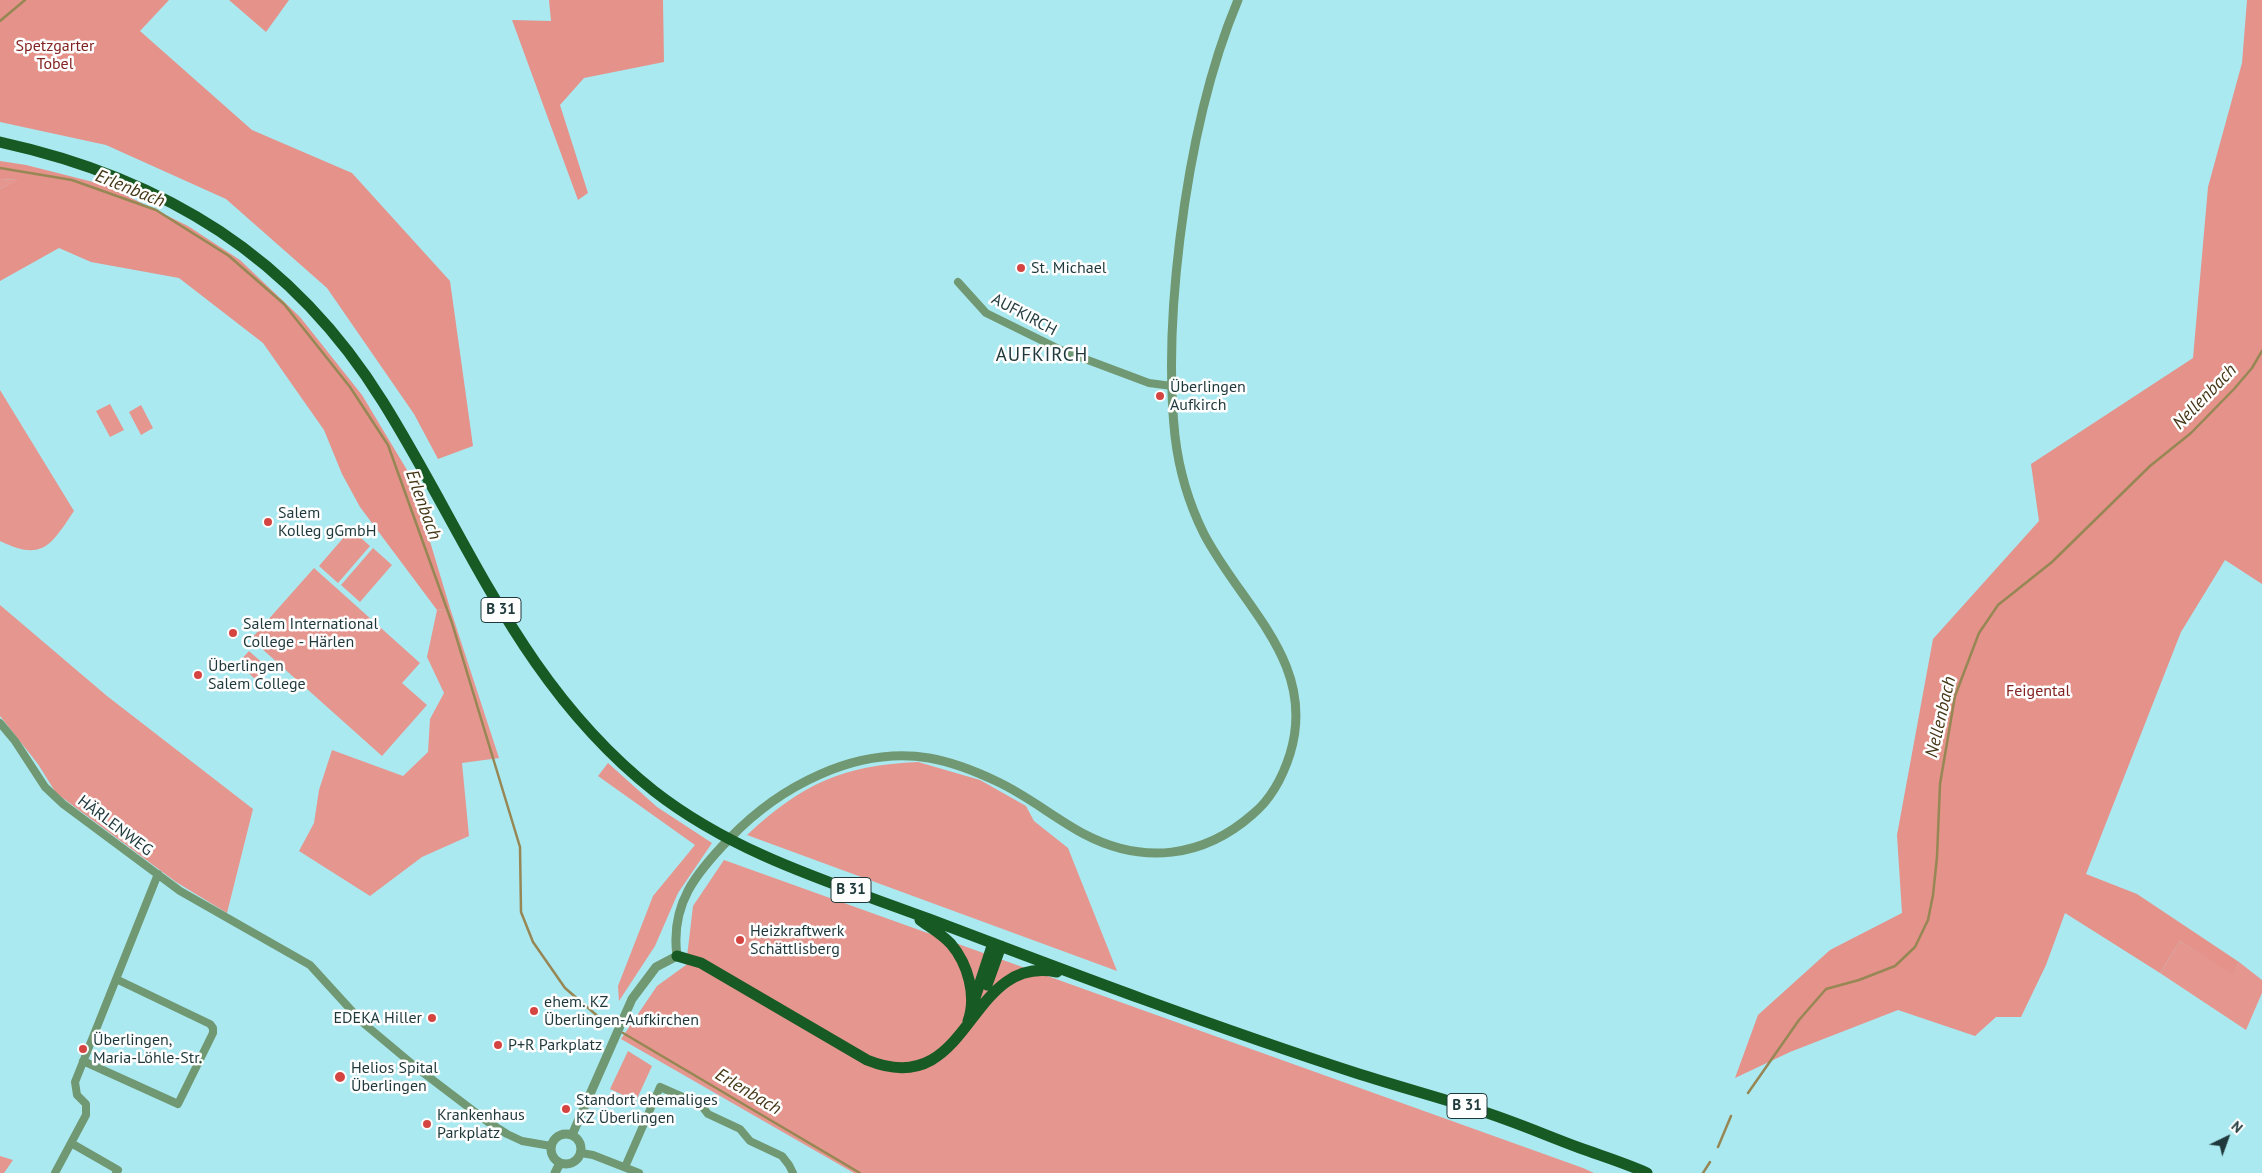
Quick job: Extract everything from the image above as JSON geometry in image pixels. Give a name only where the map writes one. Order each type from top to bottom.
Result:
[{"type":"main road","name":"B 31","points":[[0,142],[92,167],[130,182],[198,217],[268,266],[294,289],[320,315],[364,373],[384,404],[475,567],[526,651],[565,704],[608,750],[664,799],[719,835],[778,863],[1084,977],[1359,1074],[1481,1111],[1647,1173]]},
{"type":"main road","points":[[906,910],[943,936],[959,955],[971,991],[974,1013]]},
{"type":"main road","points":[[974,1013],[997,945]]},
{"type":"main road","points":[[677,956],[701,963],[875,1064],[904,1067],[924,1063],[948,1049],[963,1031],[974,1013],[997,988],[1015,975],[1049,970],[1084,977]]},
{"type":"street","points":[[572,1135],[632,999],[656,967],[677,956],[676,926],[680,906],[694,881],[713,856],[748,820],[778,797],[819,775],[860,762],[885,757],[908,756],[930,758],[970,770],[1000,782],[1084,834],[1115,847],[1148,853],[1178,852],[1209,844],[1235,829],[1258,810],[1277,785],[1292,748],[1297,722],[1295,692],[1284,658],[1266,626],[1220,562],[1204,534],[1189,500],[1175,439],[1172,386],[1175,282],[1185,200],[1206,91],[1221,41],[1238,0]]},
{"type":"street","name":"AUFKIRCH","points":[[958,282],[986,313],[1036,338],[1061,350],[1149,383],[1172,386]]},
{"type":"street","name":"HÄRLENWEG","points":[[0,723],[15,741],[45,787],[63,804],[180,891],[310,965],[362,1022],[488,1122],[522,1142],[550,1146]]},
{"type":"street","points":[[55,1173],[86,1115],[86,1104],[78,1095],[75,1082],[158,874]]},
{"type":"street","points":[[83,1061],[178,1104],[213,1034],[214,1028],[210,1024],[116,979]]},
{"type":"street","points":[[625,1167],[660,1087],[701,1105],[708,1114],[740,1129],[750,1141],[782,1156],[793,1173]]},
{"type":"street","points":[[560,1135],[572,1135],[580,1143],[581,1153],[575,1162],[569,1164],[560,1163],[552,1154],[550,1146],[560,1135]]},
{"type":"street","points":[[71,1143],[118,1170],[116,1173]]},
{"type":"street","points":[[581,1153],[594,1155],[639,1173]]},
{"type":"street","points":[[555,1173],[560,1163]]},
{"type":"shaded area","points":[[0,179],[19,180],[0,189]]},
{"type":"shaded area","points":[[0,390],[74,511],[52,541],[36,550],[26,550],[0,541]]},
{"type":"shaded area","points":[[110,404],[124,430],[110,437],[96,411]]},
{"type":"shaded area","points":[[141,405],[153,428],[141,435],[129,412]]},
{"type":"shaded area","points":[[351,529],[370,546],[338,583],[319,566]]},
{"type":"shaded area","points":[[373,548],[392,565],[360,602],[341,585]]},
{"type":"shaded area","points":[[314,568],[420,663],[402,683],[427,705],[382,756],[251,639]]},
{"type":"shaded area","points":[[0,605],[107,696],[253,809],[227,913],[176,882],[56,793],[38,764],[0,716]]},
{"type":"shaded area","points":[[450,608],[499,758],[462,763],[469,836],[422,857],[370,896],[299,851],[314,823],[319,790],[332,750],[403,776],[428,752],[430,719],[444,693],[427,657],[437,610]]},
{"type":"shaded area","points":[[249,651],[266,666],[255,679],[238,663]]},
{"type":"shaded area","points":[[918,762],[980,780],[1026,806],[1034,821],[1068,848],[1117,971],[747,835],[786,802],[825,781],[845,773],[867,768]]},
{"type":"shaded area","points":[[608,763],[657,807],[712,843],[678,893],[655,946],[619,1001],[618,986],[653,896],[695,845],[598,776]]},
{"type":"shaded area","points":[[724,860],[1594,1173],[854,1173],[621,1039],[657,986],[686,965],[693,906]]},
{"type":"shaded area","points":[[2180,941],[2233,974],[2239,962],[2262,980],[2262,993],[2246,1030],[2160,973]]},
{"type":"shaded area","points":[[628,1051],[652,1066],[636,1101],[610,1089]]},
{"type":"shaded area","points":[[0,1156],[13,1160],[4,1173],[0,1173]]},
{"type":"green space","name":"Spetzgarter Tobel","points":[[0,0],[169,0],[140,31],[252,130],[352,173],[450,281],[473,446],[438,459],[414,414],[327,288],[226,199],[106,145],[0,122]]},
{"type":"green space","points":[[229,0],[289,0],[266,32]]},
{"type":"green space","points":[[549,0],[663,0],[664,62],[584,78],[560,105],[588,193],[578,200],[512,20],[551,21]]},
{"type":"green space","name":"Feigental","points":[[2247,0],[2262,0],[2262,584],[2225,560],[2181,632],[2086,874],[2137,894],[2239,962],[2233,975],[2180,941],[2160,973],[2065,913],[2046,965],[2021,1017],[1996,1017],[1975,1036],[1898,1010],[1790,1052],[1735,1078],[1758,1015],[1830,950],[1902,913],[1897,835],[1933,639],[2039,521],[2031,464],[2193,358],[2208,187],[2242,63]]},
{"type":"green space","points":[[0,161],[26,165],[105,185],[188,226],[240,260],[300,317],[362,395],[410,475],[450,608],[437,610],[360,507],[342,474],[324,430],[263,343],[179,278],[91,262],[59,248],[0,281],[0,189],[18,180],[0,179]]},
{"type":"waterway","points":[[0,21],[25,0]]},
{"type":"waterway","name":"Erlenbach","points":[[0,168],[72,180],[156,210],[229,256],[284,304],[350,387],[388,445],[452,623],[520,847],[521,912],[533,942],[565,988],[608,1025]]},
{"type":"waterway","name":"Nellenbach","points":[[1748,1093],[1799,1020],[1826,989],[1859,980],[1895,966],[1915,947],[1928,920],[1933,895],[1937,857],[1940,784],[1955,696],[1979,633],[1998,605],[2052,562],[2150,466],[2191,433],[2234,389],[2252,368],[2262,351]]},
{"type":"waterway","name":"Erlenbach","points":[[623,1033],[860,1173]]},
{"type":"waterway","name":"Nellenbach","points":[[1718,1147],[1731,1116]]},
{"type":"waterway","name":"Nellenbach","points":[[1703,1173],[1710,1162]]},
{"type":"place","name":"St. Michael","points":[[1021,268]]},
{"type":"place","name":"Überlingen Aufkirch","points":[[1160,396]]},
{"type":"place","name":"Salem Kolleg gGmbH","points":[[268,522]]},
{"type":"place","name":"Salem International College - Härlen","points":[[233,633]]},
{"type":"place","name":"Überlingen Salem College","points":[[198,675]]},
{"type":"place","name":"Heizkraftwerk Schättlisberg","points":[[740,940]]},
{"type":"place","name":"ehem. KZ Überlingen-Aufkirchen","points":[[534,1011]]},
{"type":"place","name":"EDEKA Hiller","points":[[432,1018]]},
{"type":"place","name":"P+R Parkplatz","points":[[498,1045]]},
{"type":"place","name":"Überlingen, Maria-Löhle-Str.","points":[[83,1049]]},
{"type":"place","name":"Helios Spital Überlingen","points":[[340,1077]]},
{"type":"place","name":"Standort ehemaliges KZ Überlingen","points":[[566,1109]]},
{"type":"place","name":"Krankenhaus Parkplatz","points":[[427,1124]]},
{"type":"district","name":"AUFKIRCH","points":[[1042,356]]}]
